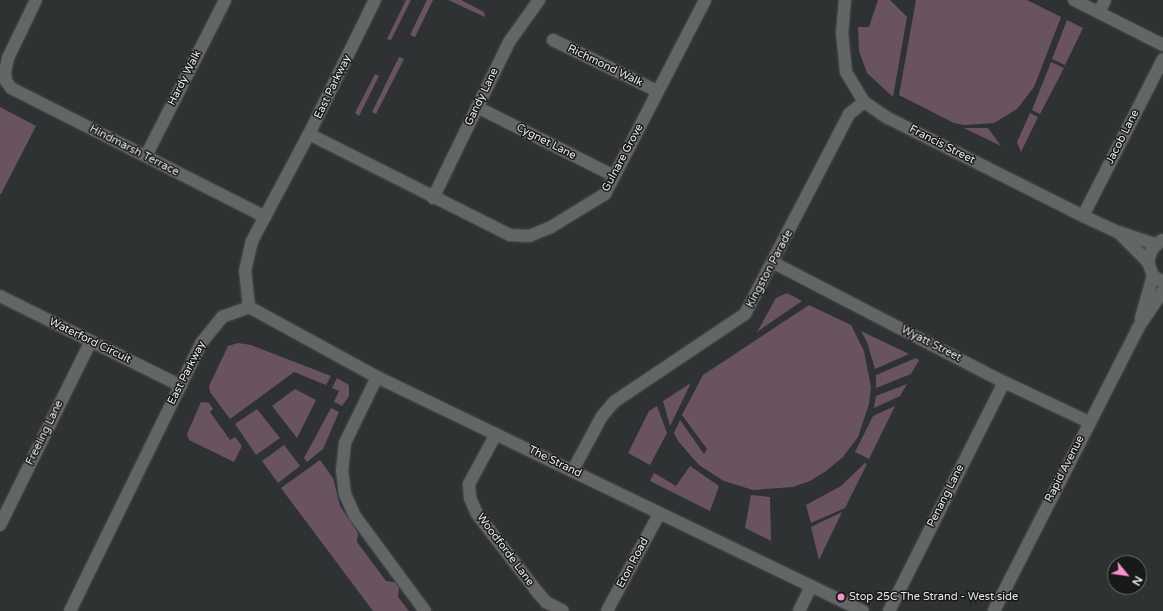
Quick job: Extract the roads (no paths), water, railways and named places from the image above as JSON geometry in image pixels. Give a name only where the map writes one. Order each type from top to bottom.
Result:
[{"type":"street","name":"Hardy Walk","points":[[146,156],[225,0]]},
{"type":"street","name":"East Parkway","points":[[70,611],[202,342],[222,317],[249,307],[245,271],[252,241],[309,134],[376,0]]},
{"type":"street","name":"Gandy Lane","points":[[433,198],[509,42],[538,0]]},
{"type":"street","name":"Gulnare Grove","points":[[309,134],[433,198],[510,235],[529,236],[551,227],[605,194],[705,0]]},
{"type":"street","name":"Francis Street","points":[[845,0],[842,32],[846,72],[864,102],[878,113],[1083,216],[1118,232],[1160,242]]},
{"type":"street","points":[[1074,0],[1163,45]]},
{"type":"street","points":[[1099,12],[1105,0]]},
{"type":"street","name":"Hindmarsh Terrace","points":[[32,2],[8,58],[5,72],[6,81],[11,88],[28,98],[265,217]]},
{"type":"street","name":"Richmond Walk","points":[[553,40],[658,91]]},
{"type":"street","name":"Jacob Lane","points":[[1083,216],[1163,59]]},
{"type":"street","name":"Kingston Parade","points":[[573,470],[602,416],[614,402],[745,314],[774,263],[849,114],[864,102]]},
{"type":"street","name":"Cygnet Lane","points":[[477,107],[614,176]]},
{"type":"street","name":"Francis Street","points":[[1118,232],[1148,262]]},
{"type":"street","points":[[1158,279],[1148,262],[1160,242]]},
{"type":"street","name":"Wyatt Street","points":[[774,263],[1004,382],[1089,422]]},
{"type":"street","name":"Rapid Avenue","points":[[994,611],[1138,328],[1158,279]]},
{"type":"street","name":"Rapid Avenue","points":[[1138,328],[1163,291]]},
{"type":"street","name":"Waterford Circuit","points":[[1,300],[91,341],[181,386]]},
{"type":"street","name":"The Strand","points":[[249,307],[378,377],[573,470],[659,514],[863,611]]},
{"type":"street","name":"Freeling Lane","points":[[0,525],[91,341]]},
{"type":"street","points":[[378,377],[345,443],[342,470],[345,494],[355,516],[425,611]]},
{"type":"street","name":"Penang Lane","points":[[888,611],[1004,382]]},
{"type":"street","name":"Woodforde Lane","points":[[496,434],[469,484],[470,498],[477,514],[539,594],[546,602],[563,611]]},
{"type":"street","name":"Eton Road","points":[[607,611],[659,514]]},
{"type":"street","points":[[799,611],[811,586]]},
{"type":"place","name":"Stop 25C The Strand - West side","points":[[841,597]]}]
